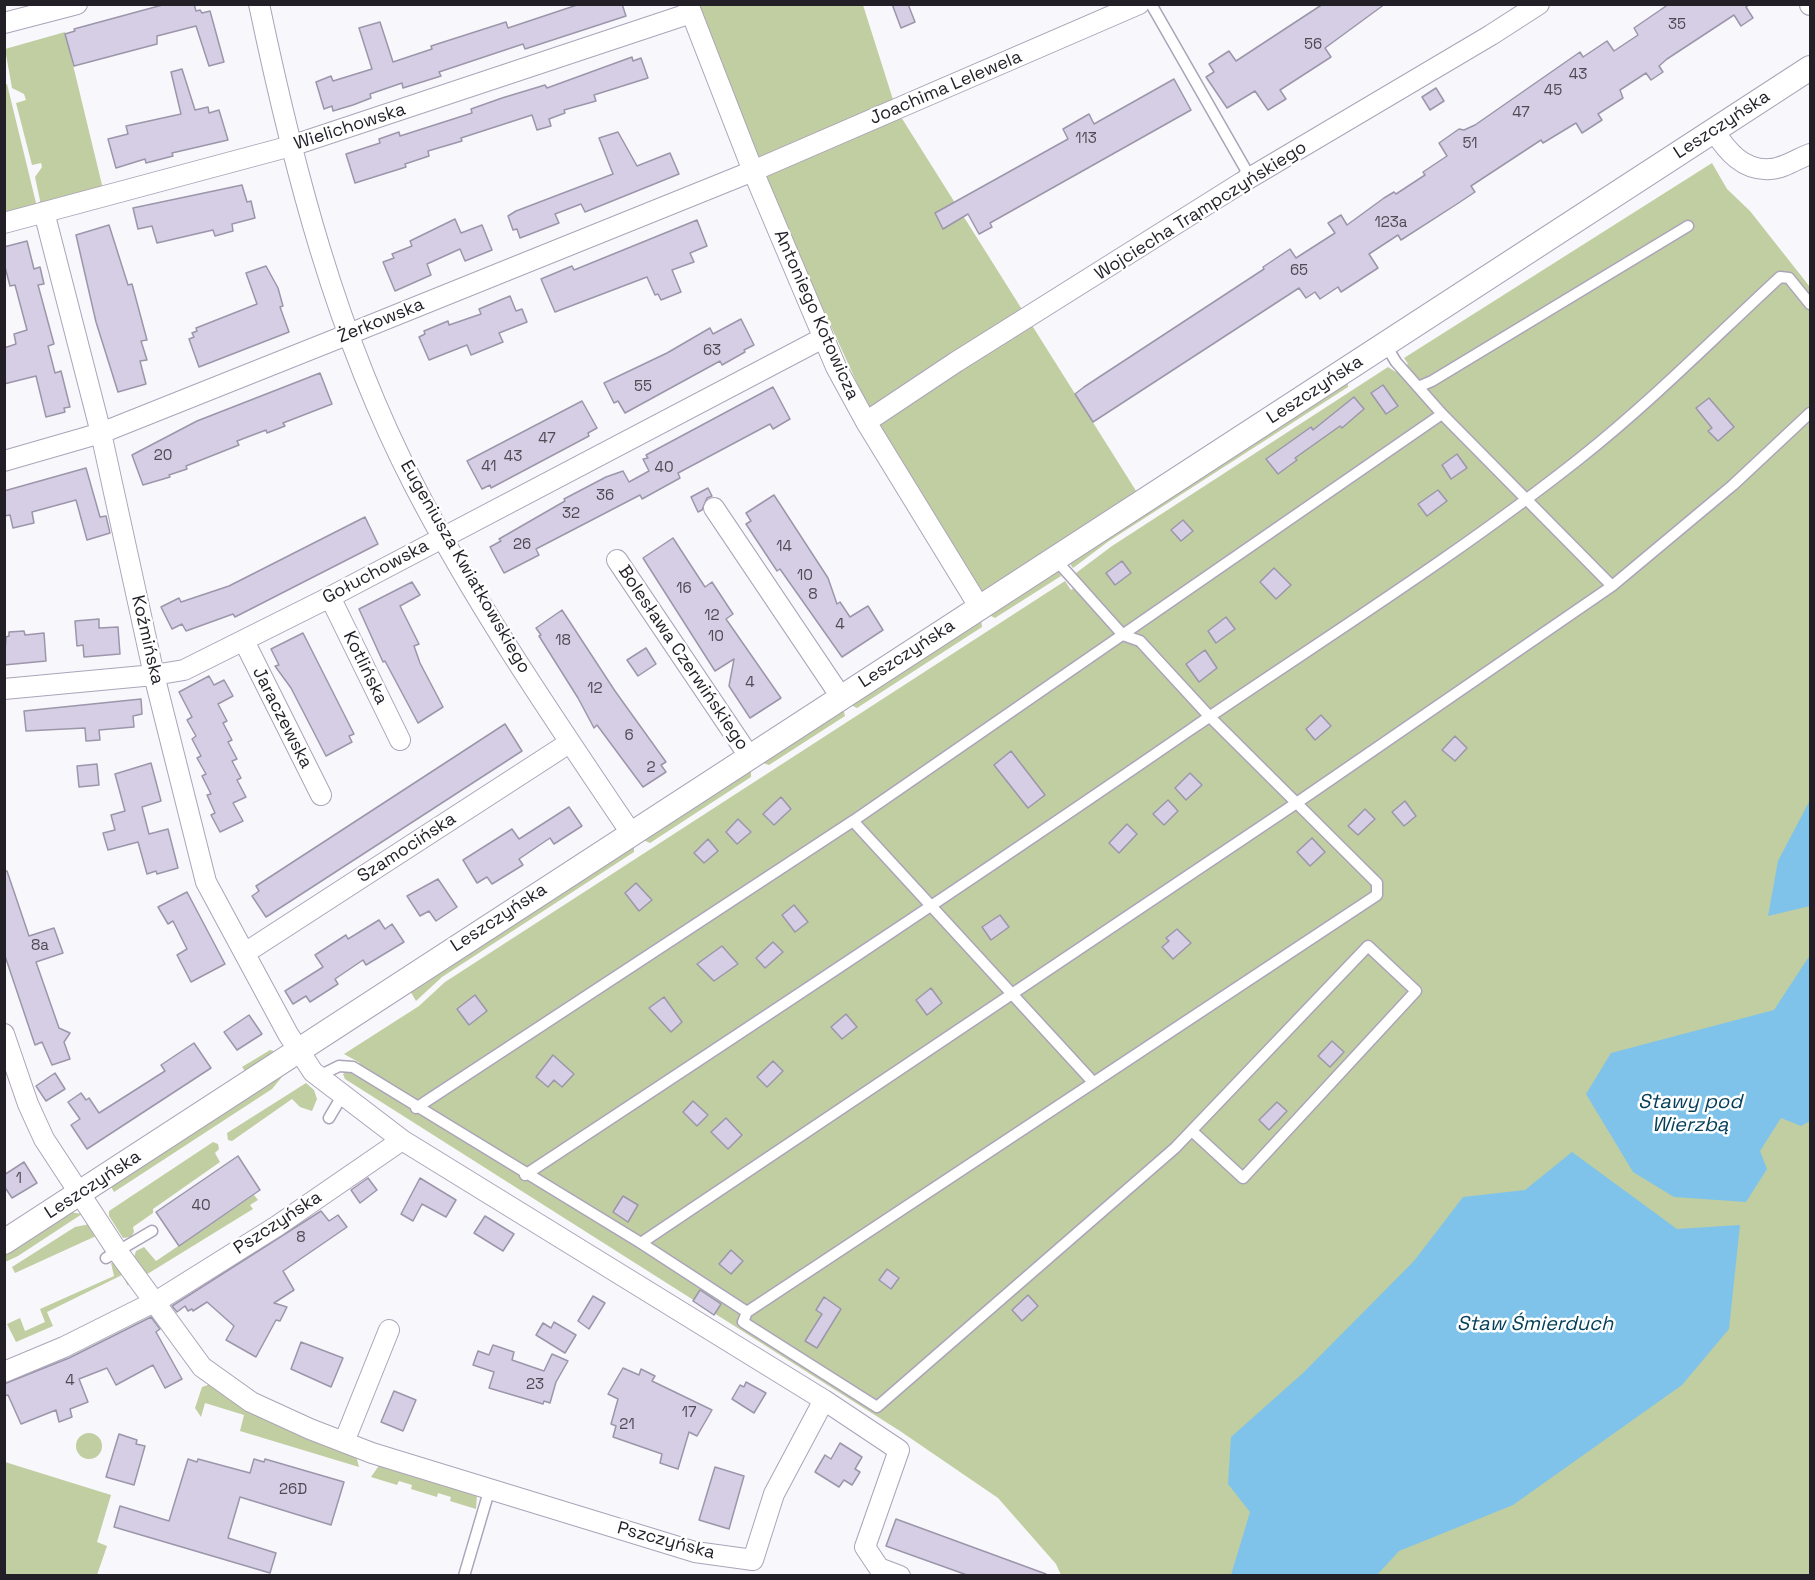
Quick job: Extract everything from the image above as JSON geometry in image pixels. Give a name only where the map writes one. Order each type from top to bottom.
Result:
[{"type":"street","points":[[4,23],[77,4]]},
{"type":"street","name":"Eugeniusza Kwiatkowskiego","points":[[259,4],[291,146],[322,262],[349,334],[414,484],[496,629],[569,743],[631,833]]},
{"type":"street","name":"Joachima Lelewela","points":[[753,171],[1139,4]]},
{"type":"street","name":"Wojciecha Trąmpczyńskiego","points":[[866,422],[956,362],[1241,183],[1482,41],[1539,4]]},
{"type":"street","name":"Wielichowska","points":[[4,223],[291,146],[689,9]]},
{"type":"street","name":"Antoniego Kotowicza","points":[[689,9],[753,171],[823,338],[866,422],[980,608]]},
{"type":"street","name":"Leszczyńska","points":[[4,1242],[1810,68]]},
{"type":"street","points":[[1714,131],[1740,162],[1752,165],[1771,169],[1810,154]]},
{"type":"street","name":"Żerkowska","points":[[4,461],[100,433],[753,171]]},
{"type":"street","name":"Koźmińska","points":[[44,212],[100,433],[154,675],[206,882],[298,1049]]},
{"type":"street","name":"Gołuchowska","points":[[4,689],[154,675],[184,670],[330,597],[823,338]]},
{"type":"street","points":[[714,508],[841,698]]},
{"type":"street","name":"Bolesława Czerwińskiego","points":[[617,560],[749,756]]},
{"type":"street","name":"Kotlińska","points":[[330,597],[400,740]]},
{"type":"street","name":"Jaraczewska","points":[[244,641],[321,795]]},
{"type":"street","name":"Szamocińska","points":[[245,953],[569,743]]},
{"type":"street","name":"Pszczyńska","points":[[4,1034],[28,1104],[44,1139],[80,1194],[112,1255],[202,1367],[251,1402],[344,1442],[490,1488],[695,1552],[753,1560],[774,1494],[824,1400]]},
{"type":"street","points":[[298,1049],[318,1077],[402,1140],[824,1400],[899,1450],[865,1547],[879,1568],[900,1575]]},
{"type":"street","name":"Pszczyńska","points":[[4,1372],[64,1347],[152,1302],[277,1226],[402,1140]]},
{"type":"street","points":[[344,1442],[389,1330]]},
{"type":"lane","points":[[1151,4],[1246,170],[1241,183]]},
{"type":"lane","points":[[1418,387],[1688,226]]},
{"type":"lane","points":[[525,1174],[933,907],[1526,499],[1580,458],[1652,397],[1780,277],[1789,278],[1810,304]]},
{"type":"lane","points":[[1385,344],[1442,414],[1612,586]]},
{"type":"lane","points":[[641,1243],[1298,802],[1612,586],[1733,485],[1810,413]]},
{"type":"lane","points":[[416,1108],[853,821],[1442,414]]},
{"type":"lane","points":[[1055,559],[1123,635],[1140,641],[1210,717],[1377,883],[1377,895],[747,1312],[743,1322],[877,1407],[1192,1131],[1368,946],[1416,991],[1243,1178],[1192,1131]]},
{"type":"lane","points":[[853,821],[1011,996],[1094,1082]]},
{"type":"lane","points":[[318,1077],[339,1066],[353,1067],[416,1108],[641,1243],[747,1312]]},
{"type":"lane","points":[[329,1118],[342,1096]]},
{"type":"lane","points":[[112,1255],[152,1231]]},
{"type":"lane","points":[[464,1575],[490,1488]]},
{"type":"green space","points":[[699,5],[863,5],[896,109],[1138,494],[979,595],[869,409],[756,163]]},
{"type":"green space","points":[[65,32],[103,189],[41,205],[35,177],[42,167],[41,163],[32,165],[16,103],[26,100],[24,94],[12,88],[5,49]]},
{"type":"green space","points":[[7,84],[37,207],[5,215],[4,85]]},
{"type":"green space","points":[[1712,163],[1727,189],[1750,211],[1810,287],[1810,1575],[1061,1575],[1056,1564],[998,1498],[900,1431],[345,1079],[343,1074],[360,1063],[344,1054],[419,1006],[445,982],[1065,581],[1071,590],[1082,582],[1076,573],[1112,546],[1388,367],[1396,372],[1408,364],[1404,358]]},
{"type":"green space","points":[[1348,380],[1348,387],[1109,541],[1073,568],[1068,561]]},
{"type":"green space","points":[[1057,569],[1061,576],[995,618],[987,614]]},
{"type":"green space","points":[[981,618],[982,627],[857,708],[849,704]]},
{"type":"green space","points":[[843,708],[845,716],[769,765],[760,762]]},
{"type":"green space","points":[[751,767],[751,777],[650,843],[641,839]]},
{"type":"green space","points":[[634,843],[634,852],[442,977],[416,1001],[409,989]]},
{"type":"green space","points":[[270,1050],[274,1051],[246,1072],[242,1067]]},
{"type":"green space","points":[[286,1072],[272,1089],[114,1192],[110,1185]]},
{"type":"green space","points":[[306,1083],[314,1090],[317,1099],[312,1111],[300,1107],[292,1099],[232,1141],[228,1140],[227,1133]]},
{"type":"green space","points":[[213,1142],[218,1144],[219,1149],[215,1153],[220,1162],[153,1209],[153,1213],[133,1227],[134,1232],[131,1237],[123,1238],[109,1216],[109,1211]]},
{"type":"green space","points":[[254,1195],[258,1200],[250,1205],[253,1209],[149,1273],[144,1275],[133,1260],[136,1251],[144,1247],[156,1261]]},
{"type":"green space","points":[[70,1212],[82,1214],[5,1262],[5,1253]]},
{"type":"green space","points":[[90,1224],[104,1247],[96,1236],[15,1273],[12,1267],[75,1227]]},
{"type":"green space","points":[[111,1263],[114,1263],[129,1283],[128,1286],[122,1275],[47,1312],[53,1326],[16,1342],[7,1324],[20,1318],[25,1331],[45,1322],[40,1309],[114,1276]]},
{"type":"green space","points":[[211,1384],[356,1455],[359,1467],[240,1431],[244,1415],[205,1403],[201,1417],[195,1408],[202,1387]]},
{"type":"green space","points":[[89,1433],[98,1437],[102,1446],[98,1455],[89,1459],[80,1455],[76,1446],[80,1437]]},
{"type":"green space","points":[[5,1462],[111,1495],[97,1542],[107,1546],[97,1575],[5,1575]]},
{"type":"green space","points":[[380,1464],[477,1495],[476,1509],[450,1501],[451,1497],[438,1493],[437,1497],[411,1489],[412,1485],[399,1481],[397,1485],[371,1477]]},
{"type":"water","points":[[1810,800],[1810,906],[1768,916],[1778,861]]},
{"type":"water","name":"Stawy pod Wierzbą","points":[[1810,955],[1810,1121],[1801,1126],[1781,1118],[1760,1151],[1767,1169],[1746,1202],[1674,1197],[1633,1172],[1586,1094],[1611,1053],[1774,1010]]},
{"type":"water","name":"Staw Śmierduch","points":[[1572,1152],[1677,1229],[1740,1225],[1729,1329],[1682,1385],[1513,1505],[1399,1551],[1377,1575],[1231,1575],[1250,1512],[1228,1484],[1231,1437],[1303,1373],[1414,1261],[1463,1197],[1525,1190]]},
{"type":"building","points":[[166,4],[194,4],[196,11],[200,10],[202,13],[210,11],[224,62],[209,66],[196,26],[157,36],[157,44],[74,66],[65,34],[75,31],[74,29]]},
{"type":"building","points":[[580,4],[622,4],[626,16],[525,49],[523,44],[439,72],[441,76],[403,88],[402,83],[370,94],[371,98],[353,105],[333,111],[332,106],[324,109],[316,82],[331,76],[333,81],[372,69],[359,28],[380,22],[393,62],[432,49],[431,46],[506,22],[508,28]]},
{"type":"building","points":[[892,4],[908,4],[915,22],[901,28]]},
{"type":"building","points":[[1323,4],[1385,4],[1325,48],[1331,57],[1280,90],[1286,99],[1268,110],[1255,91],[1227,108],[1206,77],[1214,72],[1209,64],[1229,51],[1236,61]]},
{"type":"building","points":[[1669,4],[1750,4],[1746,7],[1753,18],[1741,26],[1734,15],[1667,59],[1659,66],[1663,72],[1651,80],[1646,73],[1620,90],[1623,98],[1598,114],[1602,120],[1582,133],[1576,123],[1543,143],[1541,140],[1471,186],[1475,192],[1457,204],[1401,240],[1398,235],[1369,254],[1378,268],[1341,292],[1338,287],[1320,299],[1315,292],[1306,298],[1299,288],[1093,422],[1075,394],[1084,387],[1264,269],[1263,267],[1290,249],[1296,258],[1335,233],[1328,223],[1341,215],[1347,225],[1384,198],[1394,192],[1396,194],[1425,175],[1423,172],[1447,156],[1439,143],[1459,129],[1464,130],[1475,125],[1580,52],[1583,57],[1607,41],[1614,51],[1638,35],[1634,28]]},
{"type":"building","points":[[632,57],[633,61],[641,58],[648,78],[594,95],[596,101],[564,110],[565,113],[549,119],[551,126],[537,130],[532,115],[461,138],[462,141],[428,151],[429,156],[405,164],[406,167],[355,183],[346,154],[380,143],[379,139],[399,132],[400,136],[472,113],[471,109],[502,98],[545,85],[547,88]]},
{"type":"building","points":[[182,69],[195,110],[208,107],[209,113],[219,110],[228,140],[172,153],[173,156],[146,163],[145,159],[116,168],[108,139],[128,134],[126,126],[181,114],[171,72]]},
{"type":"building","points":[[1174,79],[1191,110],[990,223],[992,227],[979,234],[968,214],[943,229],[935,213],[1068,139],[1063,129],[1089,114],[1094,124]]},
{"type":"building","points":[[1436,88],[1444,101],[1430,110],[1422,97]]},
{"type":"building","points":[[618,132],[637,166],[670,153],[679,174],[585,212],[581,204],[555,214],[559,223],[520,238],[517,229],[513,230],[508,216],[613,174],[599,138]]},
{"type":"building","points":[[242,185],[247,202],[251,201],[255,218],[232,224],[233,231],[215,236],[213,230],[157,243],[152,226],[138,229],[133,208]]},
{"type":"building","points":[[455,219],[461,233],[482,225],[492,250],[465,261],[460,249],[427,264],[431,275],[395,291],[383,262],[394,258],[392,254],[412,246],[410,241]]},
{"type":"building","points":[[697,220],[707,246],[690,253],[694,262],[672,270],[681,292],[661,300],[658,294],[655,295],[647,277],[555,312],[541,279],[572,266],[574,270]]},
{"type":"building","points":[[109,225],[128,285],[132,284],[147,340],[141,341],[147,360],[140,361],[146,384],[118,392],[96,322],[76,235]]},
{"type":"building","points":[[27,241],[34,269],[40,267],[44,284],[38,285],[54,344],[48,346],[55,373],[61,371],[70,407],[64,408],[65,412],[46,417],[36,376],[4,384],[4,348],[16,344],[14,334],[27,330],[15,285],[10,286],[4,263],[4,247]]},
{"type":"building","points":[[266,266],[278,288],[283,306],[280,307],[289,332],[199,367],[189,339],[194,337],[192,333],[197,331],[196,328],[257,304],[246,273]]},
{"type":"building","points":[[510,296],[516,311],[522,309],[527,322],[499,333],[503,342],[471,355],[467,345],[429,360],[419,337],[425,334],[424,331],[448,321],[449,325],[481,314],[479,309]]},
{"type":"building","points":[[741,319],[754,345],[744,350],[745,352],[722,365],[720,361],[625,413],[618,401],[614,403],[604,383],[667,353],[710,328],[713,334]]},
{"type":"building","points":[[320,373],[332,404],[283,423],[285,426],[267,433],[266,430],[237,441],[239,445],[186,466],[187,469],[169,475],[170,477],[143,485],[132,455],[197,421]]},
{"type":"building","points":[[1383,385],[1398,406],[1386,414],[1371,393]]},
{"type":"building","points":[[773,387],[790,419],[773,429],[770,424],[678,473],[680,478],[642,499],[640,495],[536,549],[539,555],[504,573],[490,547],[501,541],[499,539],[565,501],[564,499],[606,477],[623,471],[629,482],[649,471],[643,459],[648,458],[646,455]]},
{"type":"building","points":[[1354,397],[1364,409],[1342,428],[1340,426],[1295,458],[1297,460],[1278,474],[1266,459],[1311,427],[1313,430]]},
{"type":"building","points":[[1709,398],[1734,427],[1718,441],[1708,431],[1712,428],[1696,408]]},
{"type":"building","points":[[582,401],[597,428],[588,433],[589,436],[491,488],[490,485],[482,489],[467,461]]},
{"type":"building","points":[[1457,454],[1467,468],[1451,479],[1442,465]]},
{"type":"building","points":[[86,468],[100,517],[106,516],[110,533],[87,540],[76,500],[32,512],[34,523],[13,528],[10,515],[4,516],[4,491]]},
{"type":"building","points":[[708,488],[712,496],[707,498],[702,510],[698,512],[691,497]]},
{"type":"building","points":[[1438,490],[1447,501],[1427,516],[1418,504]]},
{"type":"building","points":[[774,495],[828,578],[837,604],[840,602],[850,617],[868,606],[883,630],[842,657],[780,569],[777,571],[746,524],[751,521],[746,513]]},
{"type":"building","points":[[365,517],[378,544],[235,617],[233,614],[186,631],[182,624],[172,629],[161,607],[179,598],[181,602],[229,586]]},
{"type":"building","points":[[1183,520],[1193,531],[1181,541],[1171,530]]},
{"type":"building","points":[[673,538],[705,587],[712,582],[733,614],[726,619],[781,698],[750,718],[729,686],[734,659],[715,671],[643,558]]},
{"type":"building","points":[[1122,561],[1131,573],[1115,585],[1106,573]]},
{"type":"building","points":[[1274,568],[1291,585],[1276,599],[1260,582]]},
{"type":"building","points":[[412,582],[420,595],[400,606],[419,644],[414,646],[420,663],[443,707],[418,723],[385,661],[383,662],[359,609]]},
{"type":"building","points":[[562,610],[615,691],[666,762],[661,765],[666,772],[643,787],[597,725],[594,728],[539,636],[541,635],[536,628]]},
{"type":"building","points":[[1226,617],[1235,629],[1216,643],[1208,631]]},
{"type":"building","points":[[99,619],[99,628],[118,627],[120,654],[84,657],[83,645],[77,646],[75,621]]},
{"type":"building","points":[[24,631],[25,635],[44,633],[46,661],[4,665],[6,637],[9,636],[9,632]]},
{"type":"building","points":[[303,633],[354,734],[349,736],[352,742],[326,756],[291,688],[275,666],[279,665],[271,649]]},
{"type":"building","points":[[646,648],[656,664],[638,676],[627,660]]},
{"type":"building","points":[[1205,650],[1217,668],[1199,682],[1186,664]]},
{"type":"building","points":[[209,676],[214,685],[224,680],[233,696],[218,704],[227,721],[223,723],[232,740],[228,742],[237,759],[232,761],[241,778],[237,780],[246,797],[233,803],[243,821],[220,832],[211,815],[215,813],[207,795],[211,794],[202,776],[206,774],[197,758],[201,756],[192,739],[196,736],[187,720],[192,717],[179,692]]},
{"type":"building","points":[[141,699],[142,714],[133,716],[134,727],[99,730],[100,740],[86,741],[85,728],[26,731],[24,711]]},
{"type":"building","points":[[1321,715],[1331,726],[1315,740],[1306,729]]},
{"type":"building","points":[[505,724],[522,751],[266,917],[252,896],[259,891],[256,886]]},
{"type":"building","points":[[1455,736],[1467,748],[1455,761],[1442,750]]},
{"type":"building","points":[[1011,751],[1045,795],[1028,808],[994,765]]},
{"type":"building","points":[[151,763],[161,801],[142,807],[149,834],[168,829],[178,868],[157,874],[156,871],[147,874],[138,842],[108,850],[103,833],[115,830],[111,815],[125,811],[115,774]]},
{"type":"building","points":[[97,764],[99,785],[79,787],[77,766]]},
{"type":"building","points":[[1190,773],[1202,785],[1186,800],[1175,788]]},
{"type":"building","points":[[781,797],[791,809],[774,825],[763,814]]},
{"type":"building","points":[[1168,800],[1178,811],[1164,825],[1153,814]]},
{"type":"building","points":[[1405,801],[1416,816],[1404,826],[1392,812]]},
{"type":"building","points":[[569,807],[582,826],[554,844],[550,838],[519,859],[523,865],[492,884],[487,877],[477,883],[463,860],[512,829],[519,839]]},
{"type":"building","points":[[1365,809],[1375,819],[1358,835],[1348,826]]},
{"type":"building","points":[[738,819],[751,832],[737,844],[726,832]]},
{"type":"building","points":[[1127,824],[1137,834],[1119,853],[1109,843]]},
{"type":"building","points":[[1312,838],[1325,852],[1310,866],[1297,852]]},
{"type":"building","points":[[708,839],[718,851],[704,863],[694,853]]},
{"type":"building","points":[[4,871],[7,871],[29,936],[54,928],[63,953],[36,962],[59,1028],[70,1033],[64,1042],[70,1059],[52,1065],[42,1042],[35,1045],[4,953]]},
{"type":"building","points":[[438,879],[457,907],[436,921],[429,911],[420,916],[407,896]]},
{"type":"building","points":[[636,883],[652,900],[639,911],[625,893]]},
{"type":"building","points":[[187,892],[225,964],[191,982],[177,955],[187,949],[173,921],[168,924],[158,907]]},
{"type":"building","points":[[794,905],[808,922],[795,932],[782,915]]},
{"type":"building","points":[[1000,915],[1009,927],[991,940],[982,927]]},
{"type":"building","points":[[379,920],[385,929],[392,924],[404,942],[366,965],[363,960],[335,979],[338,984],[310,1002],[306,996],[293,1004],[285,991],[323,967],[315,955],[346,935],[348,939]]},
{"type":"building","points":[[1177,929],[1191,943],[1173,959],[1162,947],[1169,941],[1166,938]]},
{"type":"building","points":[[773,942],[783,952],[765,968],[756,958]]},
{"type":"building","points":[[722,946],[738,964],[714,981],[697,964]]},
{"type":"building","points":[[931,988],[942,1003],[927,1015],[916,1000]]},
{"type":"building","points":[[475,995],[487,1011],[469,1025],[457,1009]]},
{"type":"building","points":[[664,997],[682,1022],[671,1032],[649,1008]]},
{"type":"building","points":[[846,1014],[857,1027],[842,1039],[831,1027]]},
{"type":"building","points":[[249,1015],[262,1034],[237,1050],[224,1032]]},
{"type":"building","points":[[1332,1041],[1344,1052],[1330,1067],[1318,1056]]},
{"type":"building","points":[[194,1043],[211,1068],[87,1149],[71,1125],[80,1119],[68,1102],[81,1093],[86,1100],[89,1098],[99,1113],[165,1071],[161,1065]]},
{"type":"building","points":[[553,1055],[574,1074],[562,1087],[554,1080],[548,1087],[536,1077]]},
{"type":"building","points":[[773,1061],[783,1071],[767,1087],[757,1077]]},
{"type":"building","points":[[55,1073],[65,1089],[46,1101],[36,1086]]},
{"type":"building","points":[[693,1101],[708,1115],[697,1126],[683,1112]]},
{"type":"building","points":[[1277,1102],[1287,1111],[1269,1130],[1259,1120]]},
{"type":"building","points":[[726,1118],[742,1135],[728,1149],[711,1132]]},
{"type":"building","points":[[238,1156],[260,1190],[179,1246],[156,1212]]},
{"type":"building","points":[[24,1162],[37,1183],[12,1198],[4,1186],[4,1175]]},
{"type":"building","points":[[368,1178],[377,1190],[360,1203],[351,1190]]},
{"type":"building","points":[[420,1178],[456,1200],[446,1217],[422,1204],[413,1221],[401,1214]]},
{"type":"building","points":[[623,1196],[638,1205],[628,1222],[613,1212]]},
{"type":"building","points":[[321,1211],[329,1221],[338,1215],[347,1227],[283,1271],[294,1290],[274,1303],[287,1307],[280,1321],[276,1320],[256,1357],[226,1340],[234,1326],[207,1302],[193,1311],[192,1309],[188,1311],[185,1306],[177,1312],[172,1306]]},
{"type":"building","points":[[485,1216],[514,1234],[503,1251],[474,1233]]},
{"type":"building","points":[[731,1250],[743,1261],[731,1274],[719,1264]]},
{"type":"building","points":[[887,1269],[899,1278],[891,1289],[879,1280]]},
{"type":"building","points":[[700,1290],[721,1304],[714,1315],[693,1301]]},
{"type":"building","points":[[1028,1295],[1038,1306],[1022,1321],[1012,1310]]},
{"type":"building","points":[[593,1296],[605,1303],[589,1329],[578,1321]]},
{"type":"building","points":[[824,1297],[841,1309],[817,1348],[805,1341],[822,1314],[816,1310]]},
{"type":"building","points":[[151,1317],[160,1329],[156,1332],[182,1379],[165,1388],[153,1365],[116,1385],[107,1368],[79,1379],[88,1402],[70,1409],[72,1417],[59,1422],[56,1410],[21,1424],[8,1395],[4,1396],[4,1384],[69,1358]]},
{"type":"building","points":[[554,1322],[576,1335],[565,1353],[536,1335],[543,1323],[551,1328]]},
{"type":"building","points":[[301,1342],[343,1358],[331,1387],[291,1369]]},
{"type":"building","points":[[493,1345],[514,1352],[512,1360],[544,1371],[552,1354],[568,1361],[556,1382],[550,1403],[544,1401],[543,1404],[489,1388],[494,1372],[473,1365],[478,1351],[489,1355]]},
{"type":"building","points":[[623,1368],[639,1375],[641,1369],[655,1376],[652,1381],[712,1410],[697,1436],[689,1432],[678,1469],[660,1463],[662,1454],[613,1437],[616,1426],[611,1424],[618,1399],[608,1394]]},
{"type":"building","points":[[746,1382],[766,1393],[754,1413],[732,1399],[740,1385],[744,1387]]},
{"type":"building","points":[[394,1391],[416,1400],[403,1431],[381,1422]]},
{"type":"building","points":[[119,1434],[137,1440],[136,1444],[145,1446],[134,1485],[106,1477]]},
{"type":"building","points":[[840,1443],[862,1457],[855,1469],[860,1472],[852,1485],[844,1480],[839,1487],[815,1472],[825,1455],[831,1459]]},
{"type":"building","points":[[188,1459],[197,1462],[198,1459],[250,1473],[254,1459],[264,1462],[265,1459],[344,1482],[331,1525],[240,1497],[228,1538],[276,1553],[270,1573],[114,1527],[120,1506],[169,1521]]},
{"type":"building","points":[[715,1467],[744,1476],[729,1529],[699,1520]]},
{"type":"building","points":[[896,1519],[1046,1575],[967,1575],[886,1546]]}]
